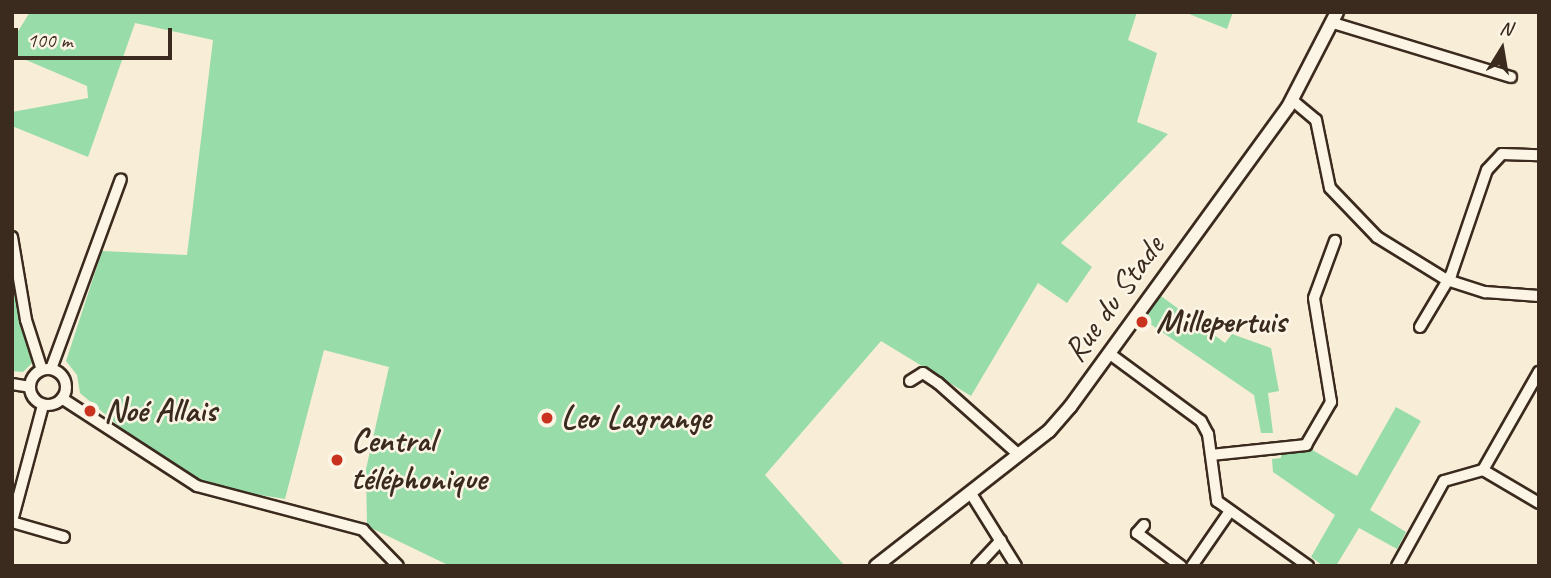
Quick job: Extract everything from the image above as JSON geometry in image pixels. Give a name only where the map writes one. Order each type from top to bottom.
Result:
[{"type":"street","points":[[1335,18],[1511,76]]},
{"type":"street","name":"Rue du Stade","points":[[876,566],[1056,423],[1110,354],[1292,100],[1335,18]]},
{"type":"street","points":[[1292,100],[1316,120],[1330,188],[1351,213],[1407,258],[1447,280],[1485,292],[1539,296]]},
{"type":"street","points":[[1420,327],[1447,280],[1495,159],[1515,152],[1539,155]]},
{"type":"street","points":[[30,387],[47,370],[121,179]]},
{"type":"street","points":[[12,237],[26,320],[47,370],[66,381],[63,399]]},
{"type":"street","points":[[1211,455],[1306,445],[1331,402],[1314,298],[1335,241]]},
{"type":"street","points":[[1110,354],[1201,421],[1211,455],[1217,501],[1308,566]]},
{"type":"street","points":[[1483,471],[1539,372]]},
{"type":"street","points":[[909,381],[923,373],[938,383],[1019,455]]},
{"type":"street","points":[[12,384],[30,387]]},
{"type":"street","points":[[30,387],[33,398],[43,405]]},
{"type":"street","points":[[43,405],[63,399],[197,486],[363,530],[398,566]]},
{"type":"street","points":[[43,405],[12,522],[64,537]]},
{"type":"street","points":[[1397,566],[1444,481],[1483,471],[1539,503]]},
{"type":"street","points":[[971,492],[1016,566]]},
{"type":"street","points":[[1192,566],[1230,510]]},
{"type":"street","points":[[1144,525],[1138,533],[1181,566]]},
{"type":"street","points":[[977,566],[1001,540]]},
{"type":"green space","points":[[30,12],[1137,12],[1128,40],[1157,53],[1137,122],[1168,134],[1061,243],[1092,267],[1067,303],[1038,283],[971,396],[881,341],[765,475],[845,566],[450,566],[367,526],[366,469],[389,367],[324,350],[285,499],[212,487],[145,448],[80,393],[77,375],[66,361],[102,251],[187,255],[213,40],[135,23],[88,157],[12,126],[12,112],[88,98],[87,86],[12,54],[12,41]]},
{"type":"green space","points":[[1184,12],[1233,12],[1227,29]]},
{"type":"green space","points":[[12,269],[33,362],[23,372],[12,371]]},
{"type":"green space","points":[[1161,296],[1225,343],[1232,334],[1271,348],[1279,391],[1268,393],[1273,433],[1261,433],[1254,395],[1143,319]]},
{"type":"green space","points":[[1396,407],[1421,421],[1370,510],[1406,532],[1397,549],[1359,528],[1336,566],[1323,566],[1311,557],[1335,515],[1273,472],[1272,459],[1281,458],[1281,451],[1309,448],[1357,476]]},
{"type":"place","name":"Millepertuis","points":[[1142,322]]},
{"type":"place","name":"Noé Allais","points":[[90,411]]},
{"type":"place","name":"Leo Lagrange","points":[[547,418]]},
{"type":"place","name":"Central téléphonique","points":[[337,460]]}]
